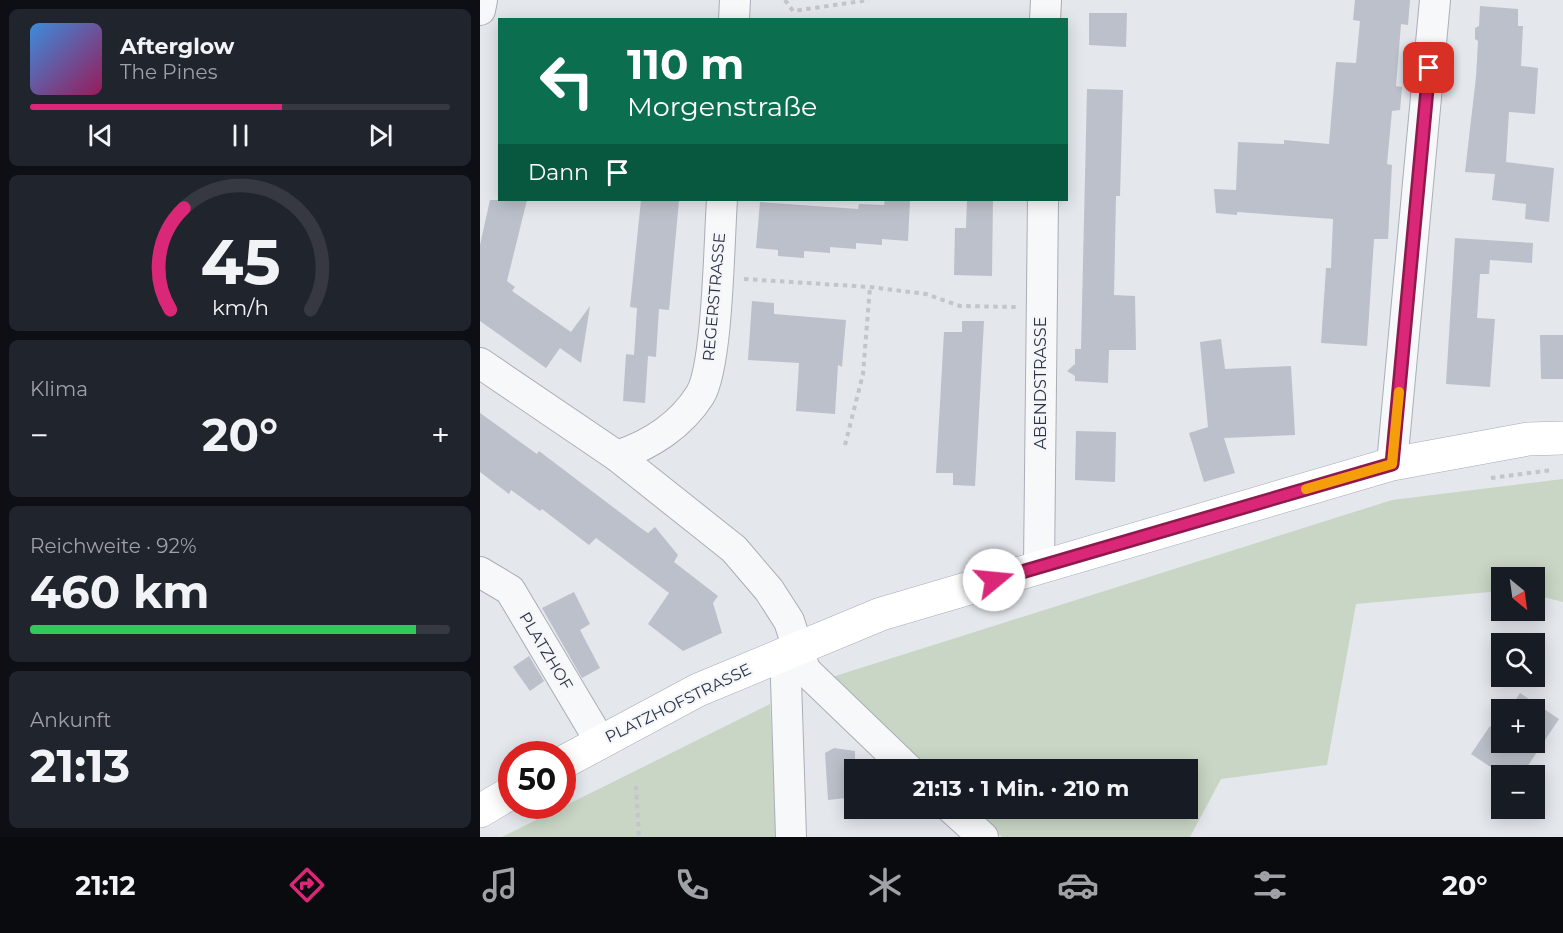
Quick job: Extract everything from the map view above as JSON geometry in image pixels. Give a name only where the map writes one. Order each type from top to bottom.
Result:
[{"type":"main road","name":"PLATZHOFSTRASSE","points":[[576,755],[698,690],[882,614],[1392,464],[1528,440],[1563,438]]},
{"type":"main road","points":[[480,811],[498,800]]},
{"type":"street","points":[[480,10],[482,0]]},
{"type":"street","points":[[734,18],[735,0]]},
{"type":"street","points":[[1046,0],[1046,18]]},
{"type":"street","points":[[1392,464],[1435,0]]},
{"type":"street","name":"REGERSTRASSE","points":[[617,456],[640,448],[681,420],[701,393],[711,361],[722,201]]},
{"type":"street","name":"ABENDSTRASSE","points":[[1039,566],[1042,201]]},
{"type":"street","points":[[480,363],[617,456],[734,549],[769,590],[789,621],[796,648],[806,670],[898,759]]},
{"type":"street","name":"PLATZHOF","points":[[480,572],[510,590],[600,741]]},
{"type":"street","points":[[791,837],[786,680],[796,648]]},
{"type":"street","points":[[963,819],[983,837]]},
{"type":"path","points":[[784,0],[793,11],[869,0]]},
{"type":"path","points":[[716,278],[870,287],[926,294],[960,306],[1041,307]]},
{"type":"path","points":[[845,445],[862,374],[870,287]]},
{"type":"path","points":[[1482,480],[1563,469]]},
{"type":"path","points":[[636,786],[639,837]]},
{"type":"green space","points":[[1563,479],[1563,602],[1545,598],[1545,567],[1491,567],[1491,592],[1356,604],[1327,765],[1221,779],[1190,837],[1002,837],[981,819],[1198,819],[1198,759],[915,759],[835,689],[829,678],[1392,500]]},
{"type":"green space","points":[[770,704],[778,837],[502,837],[538,819],[576,819],[576,800]]},
{"type":"building","points":[[1355,0],[1410,0],[1408,25],[1401,24],[1396,86],[1402,87],[1400,110],[1392,111],[1387,164],[1392,165],[1388,239],[1374,239],[1367,346],[1321,343],[1326,268],[1331,268],[1333,219],[1237,212],[1237,215],[1216,213],[1214,189],[1236,190],[1238,142],[1284,144],[1284,140],[1329,144],[1336,62],[1356,63],[1360,21],[1353,20]]},
{"type":"building","points":[[1480,6],[1518,9],[1518,26],[1523,26],[1521,66],[1538,68],[1535,114],[1509,112],[1506,162],[1554,168],[1549,222],[1525,219],[1526,204],[1492,200],[1495,174],[1465,172],[1476,77],[1478,41],[1475,39],[1475,28],[1479,26]]},
{"type":"building","points":[[1089,13],[1127,13],[1126,47],[1089,45]]},
{"type":"building","points":[[1087,89],[1123,90],[1120,196],[1116,196],[1114,295],[1135,296],[1136,350],[1109,350],[1108,383],[1075,381],[1075,376],[1067,371],[1075,364],[1075,349],[1081,349]]},
{"type":"building","points":[[490,200],[527,201],[507,281],[515,287],[512,291],[571,332],[590,306],[581,363],[560,348],[546,368],[480,321],[480,245]]},
{"type":"building","points":[[641,201],[679,201],[669,310],[659,309],[656,357],[648,356],[645,403],[623,401],[626,354],[634,355],[637,308],[630,307]]},
{"type":"building","points":[[885,201],[910,201],[908,241],[882,239],[882,245],[856,243],[856,249],[830,247],[830,253],[804,251],[804,258],[778,256],[778,250],[756,248],[760,202],[858,209],[859,204],[884,205]]},
{"type":"building","points":[[967,201],[993,201],[992,276],[954,275],[955,228],[966,228]]},
{"type":"building","points":[[1455,238],[1533,243],[1532,263],[1490,260],[1489,274],[1480,274],[1477,318],[1495,319],[1490,387],[1446,384]]},
{"type":"building","points":[[752,301],[774,303],[774,314],[846,320],[842,367],[838,365],[835,414],[796,411],[799,363],[748,360]]},
{"type":"building","points":[[962,321],[984,321],[975,486],[953,485],[953,473],[936,473],[944,332],[962,332]]},
{"type":"building","points":[[1540,335],[1563,335],[1563,379],[1541,379]]},
{"type":"building","points":[[1221,339],[1225,369],[1291,366],[1295,435],[1224,438],[1235,473],[1204,482],[1189,433],[1208,427],[1200,342]]},
{"type":"building","points":[[480,413],[537,454],[539,451],[648,533],[655,527],[678,555],[674,562],[718,596],[713,603],[722,633],[683,651],[648,624],[669,593],[596,538],[589,545],[542,509],[540,511],[511,490],[509,494],[480,472]]},
{"type":"building","points":[[1076,431],[1116,432],[1115,482],[1075,480]]},
{"type":"building","points":[[574,592],[590,624],[580,630],[600,668],[582,678],[542,608]]},
{"type":"building","points":[[529,656],[544,681],[530,691],[513,667]]},
{"type":"building","points":[[1520,693],[1529,699],[1516,699]]},
{"type":"building","points":[[1545,710],[1559,719],[1545,740]]},
{"type":"building","points":[[1490,726],[1491,753],[1536,753],[1528,765],[1491,765],[1491,767],[1471,754]]},
{"type":"building","points":[[834,748],[855,751],[855,759],[844,759],[844,798],[828,800],[825,753]]},
{"type":"slow traffic","points":[[1306,489],[1392,464],[1399,392]]},
{"type":"route","points":[[994,580],[1392,464],[1429,68]]}]
